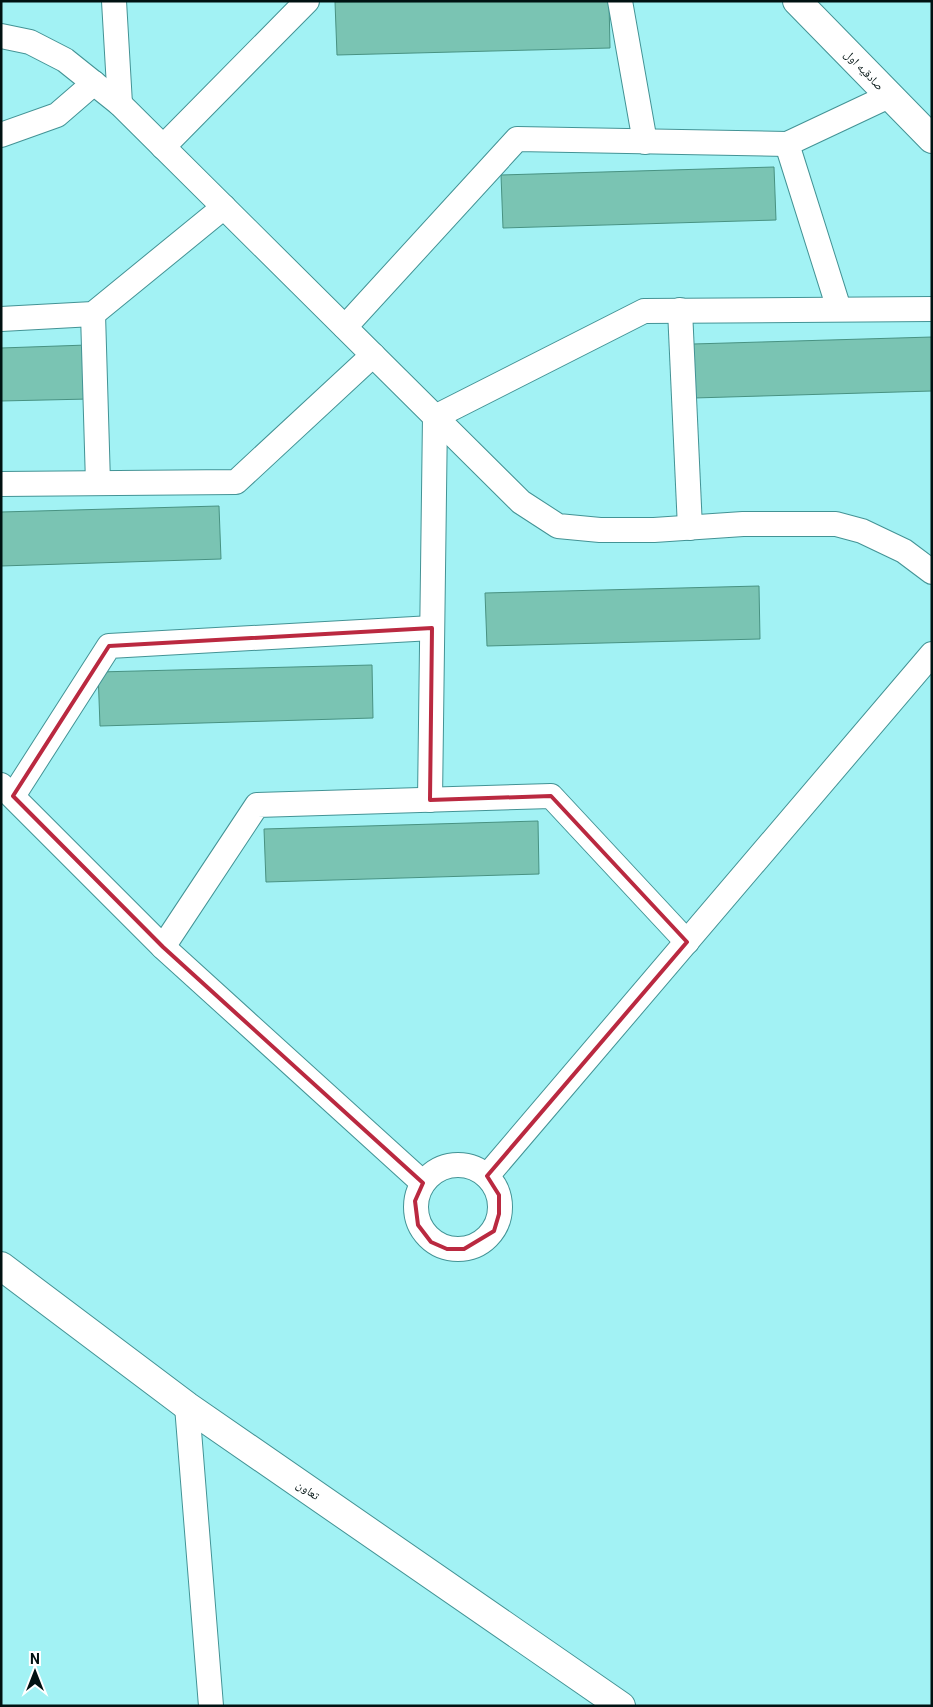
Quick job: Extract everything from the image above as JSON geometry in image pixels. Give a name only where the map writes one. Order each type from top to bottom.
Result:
[{"type":"street","points":[[114,1],[120,104]]},
{"type":"street","points":[[162,146],[307,1]]},
{"type":"street","points":[[620,1],[645,142]]},
{"type":"street","name":"صادقیه اول","points":[[797,1],[932,139]]},
{"type":"street","points":[[1,36],[30,42],[64,60],[120,104],[521,502],[558,526],[600,530],[690,528],[743,524],[836,524],[862,532],[904,551],[932,572]]},
{"type":"street","points":[[1,136],[57,115],[94,83]]},
{"type":"street","points":[[345,327],[517,139],[787,144],[889,96]]},
{"type":"street","points":[[787,144],[839,309]]},
{"type":"street","points":[[1,319],[93,314],[224,207]]},
{"type":"street","points":[[435,417],[644,311],[932,309]]},
{"type":"street","points":[[680,310],[690,528]]},
{"type":"street","points":[[93,314],[98,483]]},
{"type":"street","points":[[1,484],[236,482],[373,355]]},
{"type":"street","points":[[430,800],[435,417]]},
{"type":"street","points":[[423,1183],[163,947],[7,791],[109,646],[432,628]]},
{"type":"street","points":[[487,1176],[932,654]]},
{"type":"street","points":[[163,947],[257,805],[551,796],[687,942]]},
{"type":"street","points":[[460,1165],[487,1176],[499,1194],[499,1214],[494,1231],[464,1249],[447,1249],[431,1242],[418,1225],[415,1201],[423,1183],[441,1168],[460,1165]]},
{"type":"street","name":"تعاون","points":[[1,1266],[187,1406],[622,1706]]},
{"type":"street","points":[[187,1406],[211,1706]]},
{"type":"highlighted area","points":[[432,628],[430,800],[551,796],[687,942],[487,1176],[499,1195],[499,1214],[494,1231],[464,1249],[447,1249],[431,1242],[418,1225],[415,1201],[423,1183],[163,947],[13,796],[109,646]]},
{"type":"building","points":[[609,1],[610,48],[337,55],[335,2]]},
{"type":"building","points":[[774,167],[776,220],[503,228],[501,175]]},
{"type":"building","points":[[932,337],[932,391],[694,398],[693,344]]},
{"type":"building","points":[[87,345],[89,399],[1,401],[1,348]]},
{"type":"building","points":[[219,506],[221,559],[1,566],[1,512]]},
{"type":"building","points":[[759,586],[760,639],[487,646],[485,593]]},
{"type":"building","points":[[372,665],[373,718],[100,726],[98,672]]},
{"type":"building","points":[[538,821],[539,874],[266,882],[264,829]]}]
